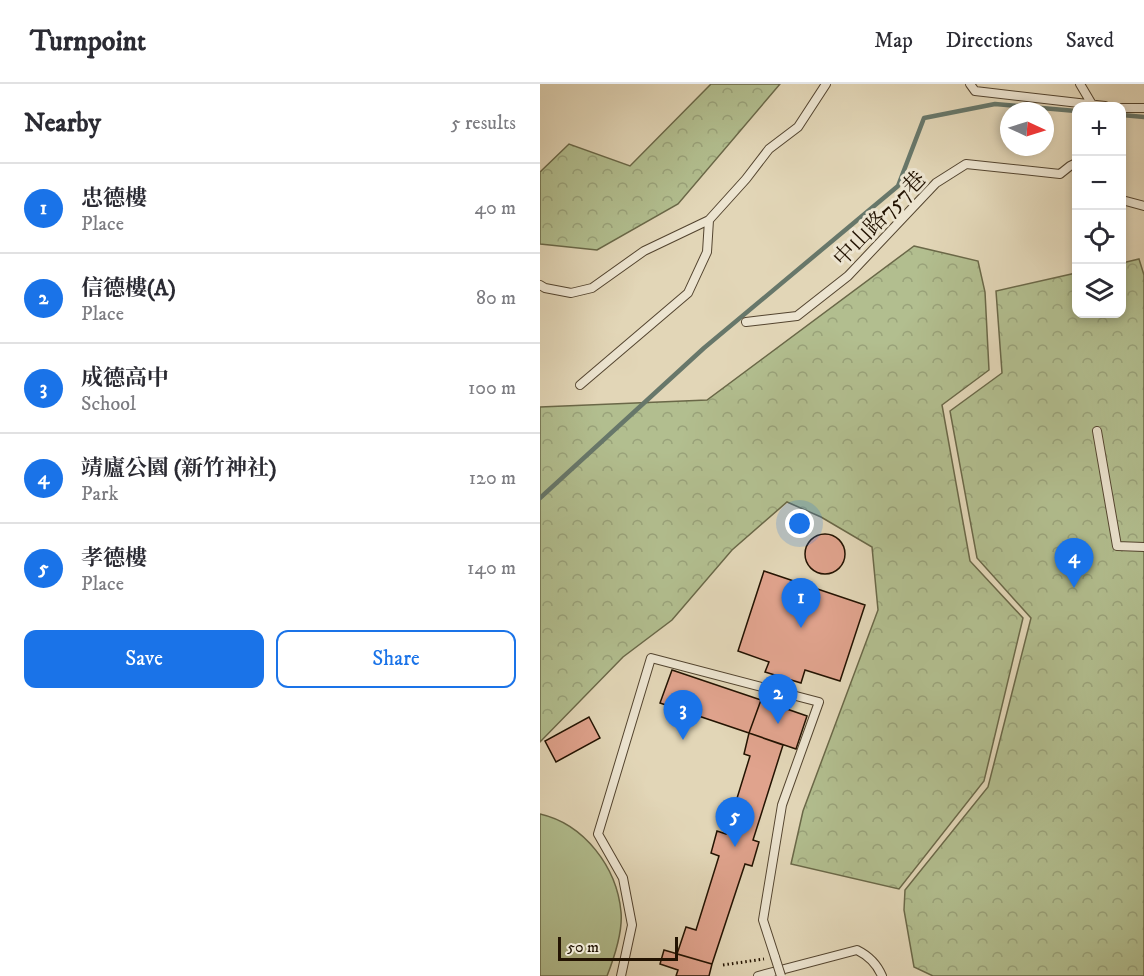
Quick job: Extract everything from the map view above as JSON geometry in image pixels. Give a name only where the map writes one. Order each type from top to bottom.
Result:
[{"type":"lane","points":[[540,285],[571,293],[592,288],[645,250],[709,220],[769,149],[798,127],[826,84]]},
{"type":"lane","points":[[970,84],[975,91],[1072,103]]},
{"type":"lane","points":[[1080,84],[1091,102]]},
{"type":"lane","points":[[1126,108],[1144,108]]},
{"type":"lane","name":"中山路757巷","points":[[746,322],[796,316],[848,276],[936,183],[966,164],[1060,174],[1072,165]]},
{"type":"lane","points":[[1126,201],[1144,207]]},
{"type":"lane","points":[[580,385],[688,293],[707,252],[709,220]]},
{"type":"lane","points":[[1097,431],[1117,546],[1144,547]]},
{"type":"lane","points":[[621,976],[632,925],[623,878],[598,834],[651,658],[819,702],[782,805],[763,920],[781,976]]},
{"type":"lane","points":[[759,976],[857,950],[867,955],[882,976]]},
{"type":"path","points":[[723,965],[775,957]]},
{"type":"green space","points":[[711,84],[780,84],[678,204],[597,250],[540,244],[540,172],[569,144],[630,166]]},
{"type":"green space","points":[[914,246],[978,261],[985,292],[989,370],[942,405],[970,561],[1023,618],[984,781],[899,889],[791,864],[803,811],[878,610],[872,547],[821,517],[787,502],[732,550],[672,620],[623,657],[540,742],[540,407],[707,400]]},
{"type":"green space","points":[[1139,259],[1144,275],[1144,976],[933,976],[914,967],[904,910],[905,890],[988,787],[1031,618],[977,558],[950,411],[1002,373],[996,291],[1072,274],[1072,318],[1126,318],[1126,262]]},
{"type":"green space","points":[[540,814],[571,827],[584,838],[596,850],[613,879],[621,912],[621,928],[607,976],[540,976]]},
{"type":"building","points":[[825,534],[839,540],[845,554],[839,568],[825,574],[811,568],[805,554],[811,540]]},
{"type":"building","points":[[764,571],[865,605],[840,681],[805,670],[801,683],[765,672],[769,662],[738,651]]},
{"type":"building","points":[[672,670],[761,700],[749,733],[660,703]]},
{"type":"building","points":[[761,700],[807,716],[796,749],[749,733]]},
{"type":"building","points":[[589,717],[600,738],[556,762],[545,741]]},
{"type":"building","points":[[749,733],[783,745],[753,840],[759,842],[752,866],[745,864],[712,964],[677,954],[686,927],[696,930],[719,856],[711,853],[717,831],[726,834],[750,756],[744,754]]},
{"type":"building","points":[[664,950],[712,964],[709,976],[676,976],[678,970],[660,964]]},
{"type":"waterway","points":[[540,498],[704,348],[898,186],[924,118],[995,104],[1072,111]]},
{"type":"waterway","points":[[1126,115],[1144,117]]},
{"type":"place","name":"靖廬公園 (新竹神社)","points":[[1074,588]]},
{"type":"place","name":"忠德樓","points":[[801,628]]},
{"type":"place","name":"信德樓(A)","points":[[778,724]]},
{"type":"place","name":"成德高中","points":[[683,740]]},
{"type":"place","name":"孝德樓","points":[[735,847]]}]
